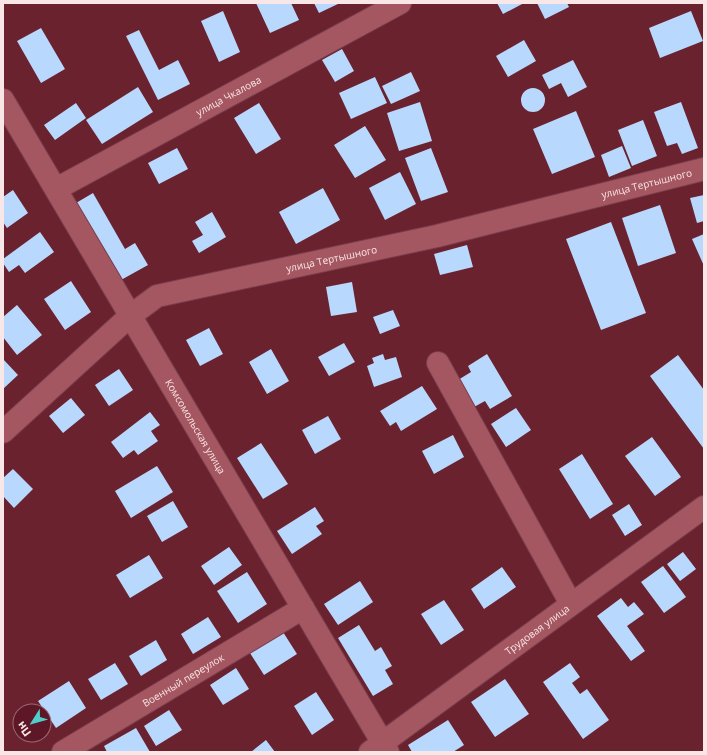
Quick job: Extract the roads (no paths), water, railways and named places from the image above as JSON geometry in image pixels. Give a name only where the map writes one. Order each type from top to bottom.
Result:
[{"type":"street","name":"улица Чкалова","points":[[56,189],[400,3]]},
{"type":"street","name":"Комсомольская улица","points":[[3,100],[304,608],[381,749]]},
{"type":"street","name":"улица Тертышного","points":[[3,432],[130,316],[157,296],[437,236],[704,169]]},
{"type":"street","points":[[438,363],[571,604]]},
{"type":"street","name":"Трудовая улица","points":[[381,749],[571,604],[704,507]]},
{"type":"street","name":"Военный переулок","points":[[64,752],[304,608]]}]
